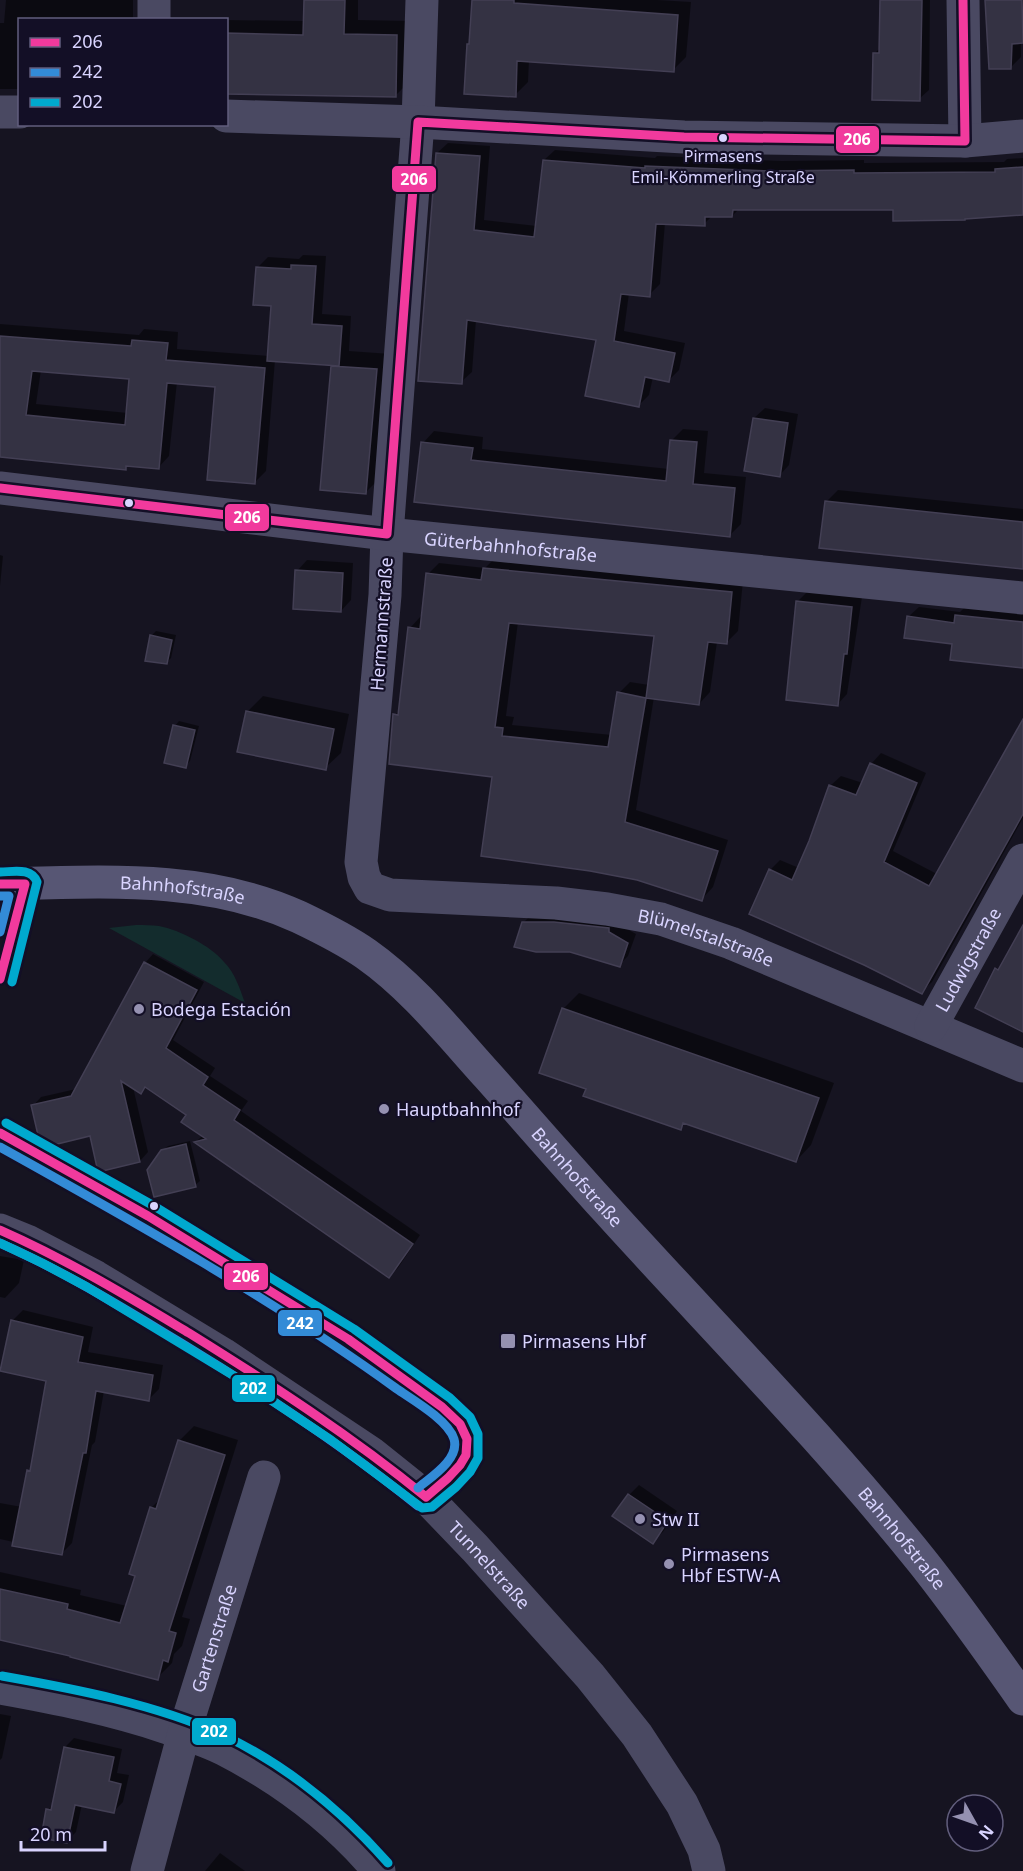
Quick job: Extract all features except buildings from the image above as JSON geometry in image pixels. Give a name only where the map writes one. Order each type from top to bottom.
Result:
[{"type":"street","points":[[154,0],[154,18]]},
{"type":"street","name":"Hermannstraße","points":[[370,888],[364,877],[361,862],[385,595],[387,534],[418,122],[422,0]]},
{"type":"street","points":[[963,0],[965,141]]},
{"type":"street","points":[[0,112],[18,112]]},
{"type":"street","points":[[228,116],[418,122],[684,136],[965,141],[1023,136]]},
{"type":"street","name":"Güterbahnhofstraße","points":[[0,488],[387,534],[1023,598]]},
{"type":"street","name":"Ludwigstraße","points":[[931,1026],[1023,860]]},
{"type":"street","name":"Bahnhofstraße","points":[[0,884],[103,882],[184,887],[229,894],[298,916],[365,953],[430,1012],[795,1415],[921,1560],[975,1630],[1023,1700]]},
{"type":"street","name":"Blümelstalstraße","points":[[370,888],[390,895],[556,903],[607,909],[660,920],[731,943],[1023,1066]]},
{"type":"street","name":"Tunnelstraße","points":[[0,1230],[27,1241],[96,1277],[223,1354],[371,1453],[426,1497],[590,1676],[637,1735],[682,1804],[704,1850],[709,1871]]},
{"type":"street","name":"Gartenstraße","points":[[147,1871],[184,1733],[264,1477]]},
{"type":"street","points":[[0,1688],[60,1698],[131,1715],[223,1749],[278,1781],[330,1821],[379,1871]]},
{"type":"green space","points":[[136,925],[156,926],[176,931],[211,950],[228,966],[237,981],[245,1003],[109,928]]},
{"type":"transit line","name":"206","points":[[0,488],[387,534],[418,122],[684,137],[965,141],[963,0]]},
{"type":"transit line","name":"202","points":[[0,872],[26,872],[31,874],[37,882],[12,982]]},
{"type":"transit line","name":"206","points":[[0,884],[25,884],[0,979]]},
{"type":"transit line","name":"242","points":[[0,896],[9,896],[0,932]]},
{"type":"transit line","name":"202","points":[[0,1243],[87,1287],[239,1379],[331,1440],[422,1508],[432,1507],[456,1487],[470,1472],[478,1458],[478,1434],[470,1417],[450,1398],[354,1329],[154,1206],[6,1123]]},
{"type":"transit line","name":"206","points":[[0,1133],[148,1216],[348,1339],[442,1407],[460,1424],[467,1439],[466,1455],[448,1478],[426,1497],[340,1432],[220,1352],[96,1278],[0,1230]]},
{"type":"transit line","name":"242","points":[[0,1147],[252,1292],[301,1323],[438,1418],[454,1439],[453,1454],[437,1473],[418,1488]]},
{"type":"transit line","name":"242","points":[[0,1243],[93,1290],[214,1363],[333,1442],[418,1506]]},
{"type":"transit line","name":"202","points":[[2,1676],[86,1692],[142,1706],[223,1735],[269,1760],[312,1791],[352,1825],[388,1863]]},
{"type":"place","name":"Pirmasens Emil-Kömmerling Straße","points":[[723,138]]},
{"type":"place","name":"Bodega Estación","points":[[139,1009]]},
{"type":"place","name":"Hauptbahnhof","points":[[384,1109]]},
{"type":"place","name":"Pirmasens Hbf","points":[[508,1341]]},
{"type":"place","name":"Stw II","points":[[640,1519]]},
{"type":"place","name":"Pirmasens Hbf ESTW-A","points":[[669,1564]]}]
